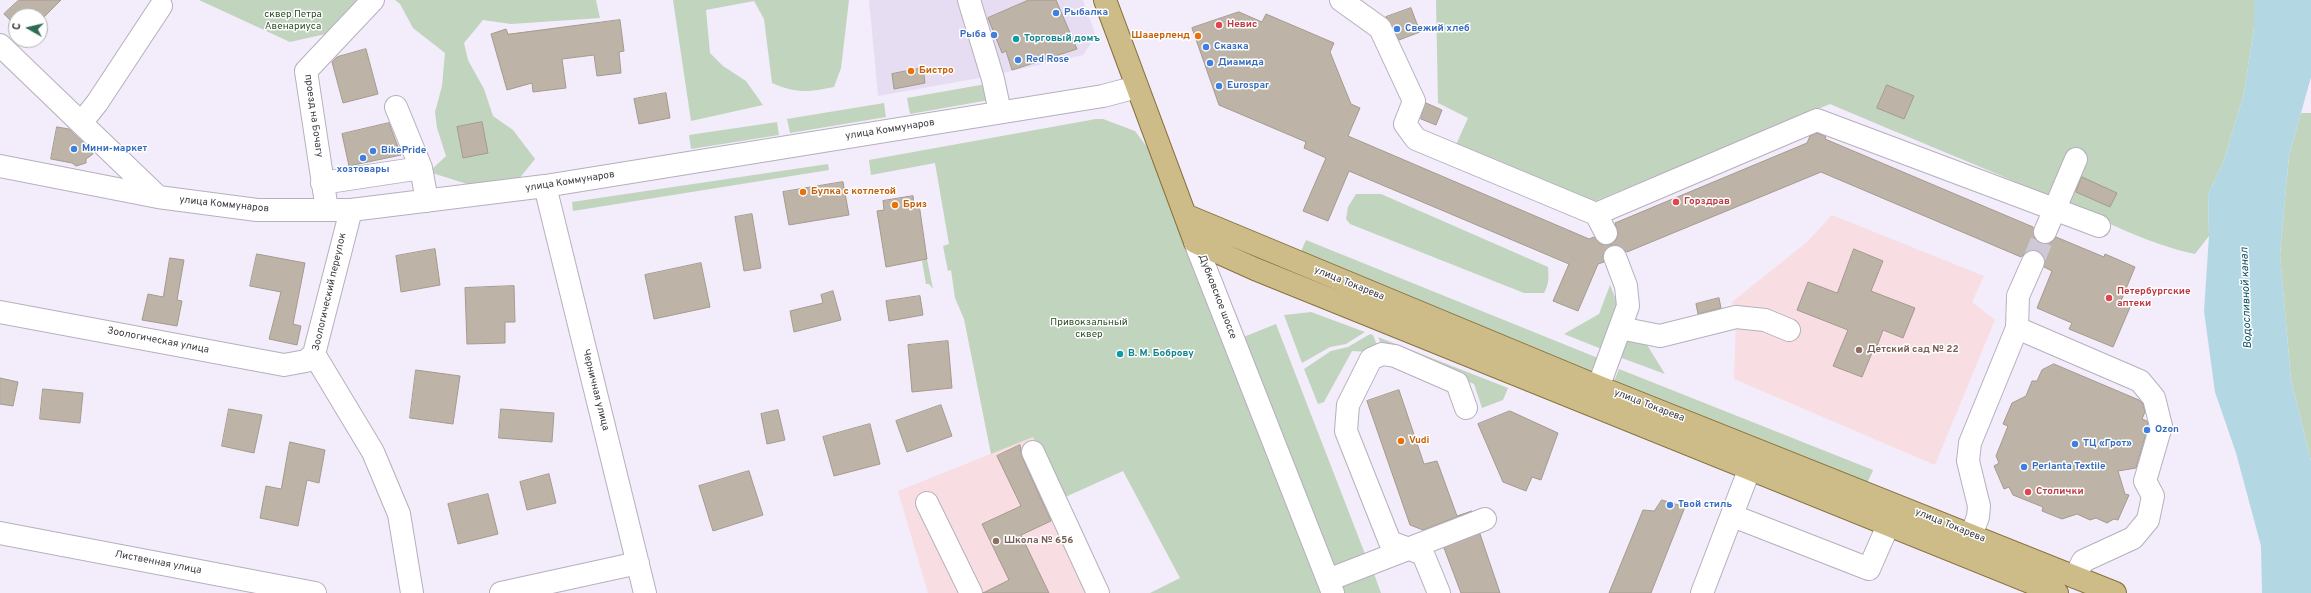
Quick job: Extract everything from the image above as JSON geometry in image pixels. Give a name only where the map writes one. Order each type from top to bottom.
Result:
[{"type":"main road","name":"Дубковское шоссе","points":[[1105,0],[1195,242]]},
{"type":"main road","name":"улица Токарева","points":[[1185,215],[1596,395],[1754,459],[1888,524],[2056,593]]},
{"type":"main road","name":"улица Токарева","points":[[1195,242],[1255,269],[1596,395]]},
{"type":"main road","name":"улица Токарева","points":[[1754,459],[1897,505],[2115,593]]},
{"type":"street","name":"проезд на Бочагу","points":[[327,210],[306,71],[373,0]]},
{"type":"street","points":[[969,0],[993,79],[1000,112]]},
{"type":"street","points":[[1341,0],[1380,28],[1414,101],[1405,124],[1416,139],[1601,224],[1817,120],[2055,208],[2099,226]]},
{"type":"street","points":[[81,123],[97,103],[161,6]]},
{"type":"street","points":[[0,45],[158,197]]},
{"type":"street","name":"улица Коммунаров","points":[[0,166],[158,197],[257,210],[351,210],[545,186],[1103,96],[1137,87]]},
{"type":"street","points":[[396,107],[421,168],[427,201]]},
{"type":"street","points":[[2045,232],[2076,159]]},
{"type":"street","points":[[322,183],[421,168]]},
{"type":"street","name":"Черничная улица","points":[[545,186],[645,593]]},
{"type":"street","name":"Зоологический переулок","points":[[351,210],[314,354],[373,452],[396,507],[412,593]]},
{"type":"street","name":"Дубковское шоссе","points":[[1195,242],[1330,587]]},
{"type":"street","points":[[1596,395],[1628,306],[1626,286],[1615,257]]},
{"type":"street","points":[[1963,555],[1978,517],[1979,506],[1968,461],[1970,444],[2017,328],[2018,296],[2033,262]]},
{"type":"street","name":"Зоологическая улица","points":[[0,312],[284,364],[306,361],[314,354]]},
{"type":"street","points":[[1620,328],[1660,336],[1736,317],[1764,320],[1789,330]]},
{"type":"street","points":[[2017,328],[2140,381],[2154,398],[2162,426],[2145,481],[2153,496],[2148,520],[2134,538],[2083,561],[2075,577]]},
{"type":"street","points":[[1439,593],[1424,554],[1390,542],[1346,431],[1348,405],[1371,359],[1382,354],[1395,356],[1457,384],[1466,408]]},
{"type":"street","points":[[1033,452],[1098,593]]},
{"type":"street","points":[[1702,593],[1754,459]]},
{"type":"street","points":[[927,503],[971,593]]},
{"type":"street","points":[[1733,516],[1869,569],[1897,505]]},
{"type":"street","points":[[1330,587],[1408,549],[1485,519]]},
{"type":"street","name":"Лиственная улица","points":[[0,533],[315,593]]},
{"type":"street","points":[[501,593],[638,563]]},
{"type":"shaded area","points":[[869,0],[1083,0],[1096,36],[1083,55],[985,77],[878,96]]},
{"type":"shaded area","name":"Детский сад № 22","points":[[1832,215],[1984,276],[1972,302],[1995,320],[1935,465],[1734,379],[1736,317],[1732,302],[1807,242]]},
{"type":"shaded area","name":"Школа № 656","points":[[1033,437],[1102,593],[928,593],[898,491]]},
{"type":"green space","name":"сквер Петра Авенариуса","points":[[199,0],[366,0],[330,33],[290,42]]},
{"type":"green space","points":[[395,0],[596,0],[600,18],[511,24],[483,20],[464,43],[468,60],[484,89],[493,116],[513,130],[535,159],[518,180],[467,184],[429,172],[446,156],[437,128],[435,112],[442,86],[445,53],[413,28],[400,4]]},
{"type":"green space","points":[[673,0],[849,0],[841,68],[834,87],[803,91],[781,87],[772,83],[764,19],[754,1],[706,10],[710,53],[723,66],[746,81],[763,105],[691,121]]},
{"type":"green space","points":[[1436,0],[2254,0],[2254,27],[2244,93],[2223,163],[2208,194],[2209,236],[2195,254],[2177,250],[2143,238],[2033,189],[1830,104],[1593,202],[1455,147],[1468,118],[1438,103]]},
{"type":"green space","points":[[986,84],[989,100],[910,114],[907,98]]},
{"type":"green space","points":[[884,103],[886,117],[790,133],[787,119]]},
{"type":"green space","points":[[2301,113],[2311,113],[2311,461],[2291,380],[2280,254],[2289,156]]},
{"type":"green space","name":"Привокзальный сквер","points":[[1096,119],[1103,119],[1135,131],[1147,147],[1149,147],[1297,524],[1321,593],[1150,593],[1180,578],[1123,471],[1061,499],[1033,437],[991,454],[964,319],[955,298],[951,270],[948,271],[943,246],[949,244],[935,163],[871,175],[869,160]]},
{"type":"green space","points":[[777,122],[779,135],[691,149],[689,135]]},
{"type":"green space","points":[[828,164],[829,170],[573,211],[572,202]]},
{"type":"green space","points":[[1356,194],[1381,194],[1548,267],[1547,287],[1544,293],[1524,293],[1350,224],[1346,219],[1348,207]]},
{"type":"green space","points":[[1306,240],[1598,358],[1591,377],[1298,258]]},
{"type":"green space","points":[[927,259],[933,289],[929,284],[926,284],[922,261]]},
{"type":"green space","points":[[1610,285],[1620,310],[1604,350],[1564,334],[1599,314]]},
{"type":"green space","points":[[1311,312],[1365,332],[1346,344],[1330,347],[1302,363],[1284,315]]},
{"type":"green space","points":[[1276,324],[1367,559],[1332,572],[1241,338]]},
{"type":"green space","points":[[1370,334],[1373,335],[1378,348],[1370,352],[1352,351],[1324,402],[1318,404],[1304,369],[1331,351],[1348,347]]},
{"type":"green space","points":[[1378,337],[1508,388],[1503,400],[1482,408],[1474,384],[1394,351],[1383,349]]},
{"type":"green space","points":[[1630,339],[1644,340],[1665,374],[1619,357],[1624,342]]},
{"type":"green space","points":[[1619,369],[1873,470],[1866,486],[1612,386]]},
{"type":"green space","points":[[1373,571],[1381,593],[1339,593],[1336,585]]},
{"type":"water","name":"Водосливной канал","points":[[2254,0],[2311,0],[2311,77],[2289,156],[2280,254],[2291,380],[2311,461],[2311,593],[2262,593],[2261,546],[2236,453],[2215,392],[2204,311],[2209,236],[2208,194],[2223,163],[2244,93],[2254,27]]},
{"type":"building","points":[[19,0],[61,0],[48,13],[48,8],[10,8]]},
{"type":"building","name":"Торговый домъ","points":[[1029,0],[1056,0],[1077,49],[1012,70],[1006,51],[1002,53],[988,18]]},
{"type":"building","points":[[1411,8],[1420,32],[1399,40],[1386,17]]},
{"type":"building","points":[[8,10],[8,18],[4,14]]},
{"type":"building","points":[[1239,12],[1262,22],[1266,14],[1334,43],[1330,52],[1351,104],[1360,108],[1348,136],[1589,239],[1594,237],[1600,244],[1611,244],[1616,240],[1618,233],[1615,223],[1807,143],[1810,136],[1817,133],[1826,137],[1825,139],[2033,227],[2035,239],[2040,244],[2052,242],[2056,237],[2104,257],[2105,254],[2135,267],[2121,301],[2131,305],[2113,347],[2069,329],[2072,323],[2037,308],[2052,271],[2044,267],[2045,260],[2038,251],[2032,250],[2026,252],[2021,257],[1821,172],[1627,252],[1617,245],[1610,246],[1603,255],[1604,262],[1598,264],[1578,311],[1553,301],[1569,264],[1349,171],[1328,221],[1303,211],[1326,158],[1304,148],[1306,142],[1219,105],[1192,28]]},
{"type":"building","points":[[620,20],[624,51],[619,52],[621,73],[597,76],[594,55],[562,59],[566,88],[533,92],[532,83],[507,90],[491,34],[506,29],[508,34]]},
{"type":"building","points":[[366,49],[378,94],[343,103],[332,62],[337,57]]},
{"type":"building","points":[[923,68],[925,83],[894,89],[892,74]]},
{"type":"building","points":[[1887,85],[1914,96],[1904,119],[1877,108]]},
{"type":"building","points":[[666,93],[670,118],[639,124],[634,99]]},
{"type":"building","points":[[1426,103],[1442,110],[1436,125],[1421,119]]},
{"type":"building","points":[[482,122],[488,153],[463,158],[457,127]]},
{"type":"building","points":[[389,123],[401,155],[349,166],[342,134]]},
{"type":"building","points":[[57,127],[69,129],[88,147],[93,154],[86,159],[86,163],[76,166],[72,163],[51,159]]},
{"type":"building","points":[[2082,177],[2117,193],[2110,207],[2076,192]]},
{"type":"building","points":[[843,182],[849,215],[789,225],[783,192]]},
{"type":"building","points":[[913,196],[914,205],[919,204],[927,259],[886,267],[877,211],[884,210],[883,201]]},
{"type":"building","points":[[752,214],[761,268],[744,271],[735,217]]},
{"type":"building","points":[[435,249],[440,285],[401,292],[396,256]]},
{"type":"building","points":[[1854,249],[1883,261],[1871,291],[1915,308],[1903,338],[1883,330],[1876,349],[1874,348],[1862,377],[1833,366],[1848,330],[1797,310],[1808,282],[1837,293]]},
{"type":"building","points":[[257,254],[305,263],[293,324],[301,326],[297,345],[269,339],[281,292],[250,286]]},
{"type":"building","points":[[170,258],[184,260],[177,300],[182,301],[177,326],[142,320],[148,294],[163,297]]},
{"type":"building","points":[[701,263],[710,307],[654,319],[645,275]]},
{"type":"building","points":[[514,286],[515,322],[505,322],[505,343],[467,344],[465,288]]},
{"type":"building","points":[[833,291],[841,320],[794,332],[790,311],[823,303],[821,295]]},
{"type":"building","points":[[920,296],[923,315],[889,321],[886,301]]},
{"type":"building","points":[[1719,298],[1721,308],[1698,314],[1696,304]]},
{"type":"building","points":[[948,341],[952,388],[912,392],[908,345]]},
{"type":"building","points":[[2054,364],[2139,400],[2143,404],[2145,412],[2142,419],[2147,421],[2148,426],[2136,468],[2118,471],[2125,494],[2129,495],[2118,520],[2114,519],[2107,523],[2096,518],[2090,520],[2077,514],[2062,519],[2042,511],[2043,507],[2013,495],[2009,487],[2004,489],[1994,466],[1999,463],[1996,456],[2008,426],[2003,424],[2012,403],[2026,396],[2032,381],[2037,381],[2042,370]]},
{"type":"building","points":[[416,370],[460,376],[453,424],[410,418]]},
{"type":"building","points":[[0,378],[18,382],[13,406],[0,404]]},
{"type":"building","points":[[43,389],[83,393],[80,423],[40,419]]},
{"type":"building","points":[[1399,390],[1424,464],[1437,461],[1457,516],[1472,511],[1423,530],[1410,525],[1367,401]]},
{"type":"building","points":[[941,405],[952,436],[907,452],[896,421]]},
{"type":"building","points":[[229,409],[262,415],[254,453],[222,446]]},
{"type":"building","points":[[501,409],[554,413],[552,442],[499,438]]},
{"type":"building","points":[[778,410],[785,440],[767,444],[761,414]]},
{"type":"building","points":[[1510,411],[1558,433],[1541,480],[1532,477],[1526,491],[1503,482],[1478,424]]},
{"type":"building","points":[[870,424],[880,464],[834,476],[823,437]]},
{"type":"building","points":[[290,442],[325,450],[319,483],[307,480],[298,526],[260,518],[266,486],[281,489]]},
{"type":"building","points":[[1020,445],[1022,457],[1051,521],[1021,535],[1049,593],[983,593],[1009,580],[982,524],[1021,506],[997,456]]},
{"type":"building","points":[[749,471],[763,515],[713,531],[699,486]]},
{"type":"building","points":[[549,474],[556,503],[527,510],[520,482]]},
{"type":"building","points":[[488,494],[498,534],[458,544],[448,504]]},
{"type":"building","points":[[1662,500],[1685,507],[1651,593],[1609,593],[1643,510],[1654,511]]},
{"type":"building","points":[[1480,534],[1500,593],[1461,593],[1444,548]]},
{"type":"tunnel","points":[[2033,262],[2045,232]]},
{"type":"place","name":"Рыбалка","points":[[1056,13]]},
{"type":"place","name":"Невис","points":[[1219,25]]},
{"type":"place","name":"Свежий хлеб","points":[[1397,29]]},
{"type":"place","name":"Рыба","points":[[994,35]]},
{"type":"place","name":"Шааерленд","points":[[1198,36]]},
{"type":"place","name":"Торговый домъ","points":[[1016,39]]},
{"type":"place","name":"Сказка","points":[[1206,47]]},
{"type":"place","name":"Red Rose","points":[[1018,60]]},
{"type":"place","name":"Диамида","points":[[1210,63]]},
{"type":"place","name":"Бистро","points":[[911,71]]},
{"type":"place","name":"Eurospar","points":[[1219,86]]},
{"type":"place","name":"Мини-маркет","points":[[74,149]]},
{"type":"place","name":"BikePride","points":[[373,151]]},
{"type":"place","name":"хозтовары","points":[[363,158]]},
{"type":"place","name":"Булка с котлетой","points":[[803,192]]},
{"type":"place","name":"Горздрав","points":[[1676,202]]},
{"type":"place","name":"Бриз","points":[[895,205]]},
{"type":"place","name":"Петербургские аптеки","points":[[2109,298]]},
{"type":"place","name":"Детский сад № 22","points":[[1859,350]]},
{"type":"place","name":"В. М. Боброву","points":[[1120,354]]},
{"type":"place","name":"Ozon","points":[[2147,430]]},
{"type":"place","name":"Vudi","points":[[1401,441]]},
{"type":"place","name":"ТЦ «Грот»","points":[[2075,444]]},
{"type":"place","name":"Perlanta Textile","points":[[2024,467]]},
{"type":"place","name":"Столички","points":[[2028,492]]},
{"type":"place","name":"Твой стиль","points":[[1670,505]]},
{"type":"place","name":"Школа № 656","points":[[996,541]]}]
